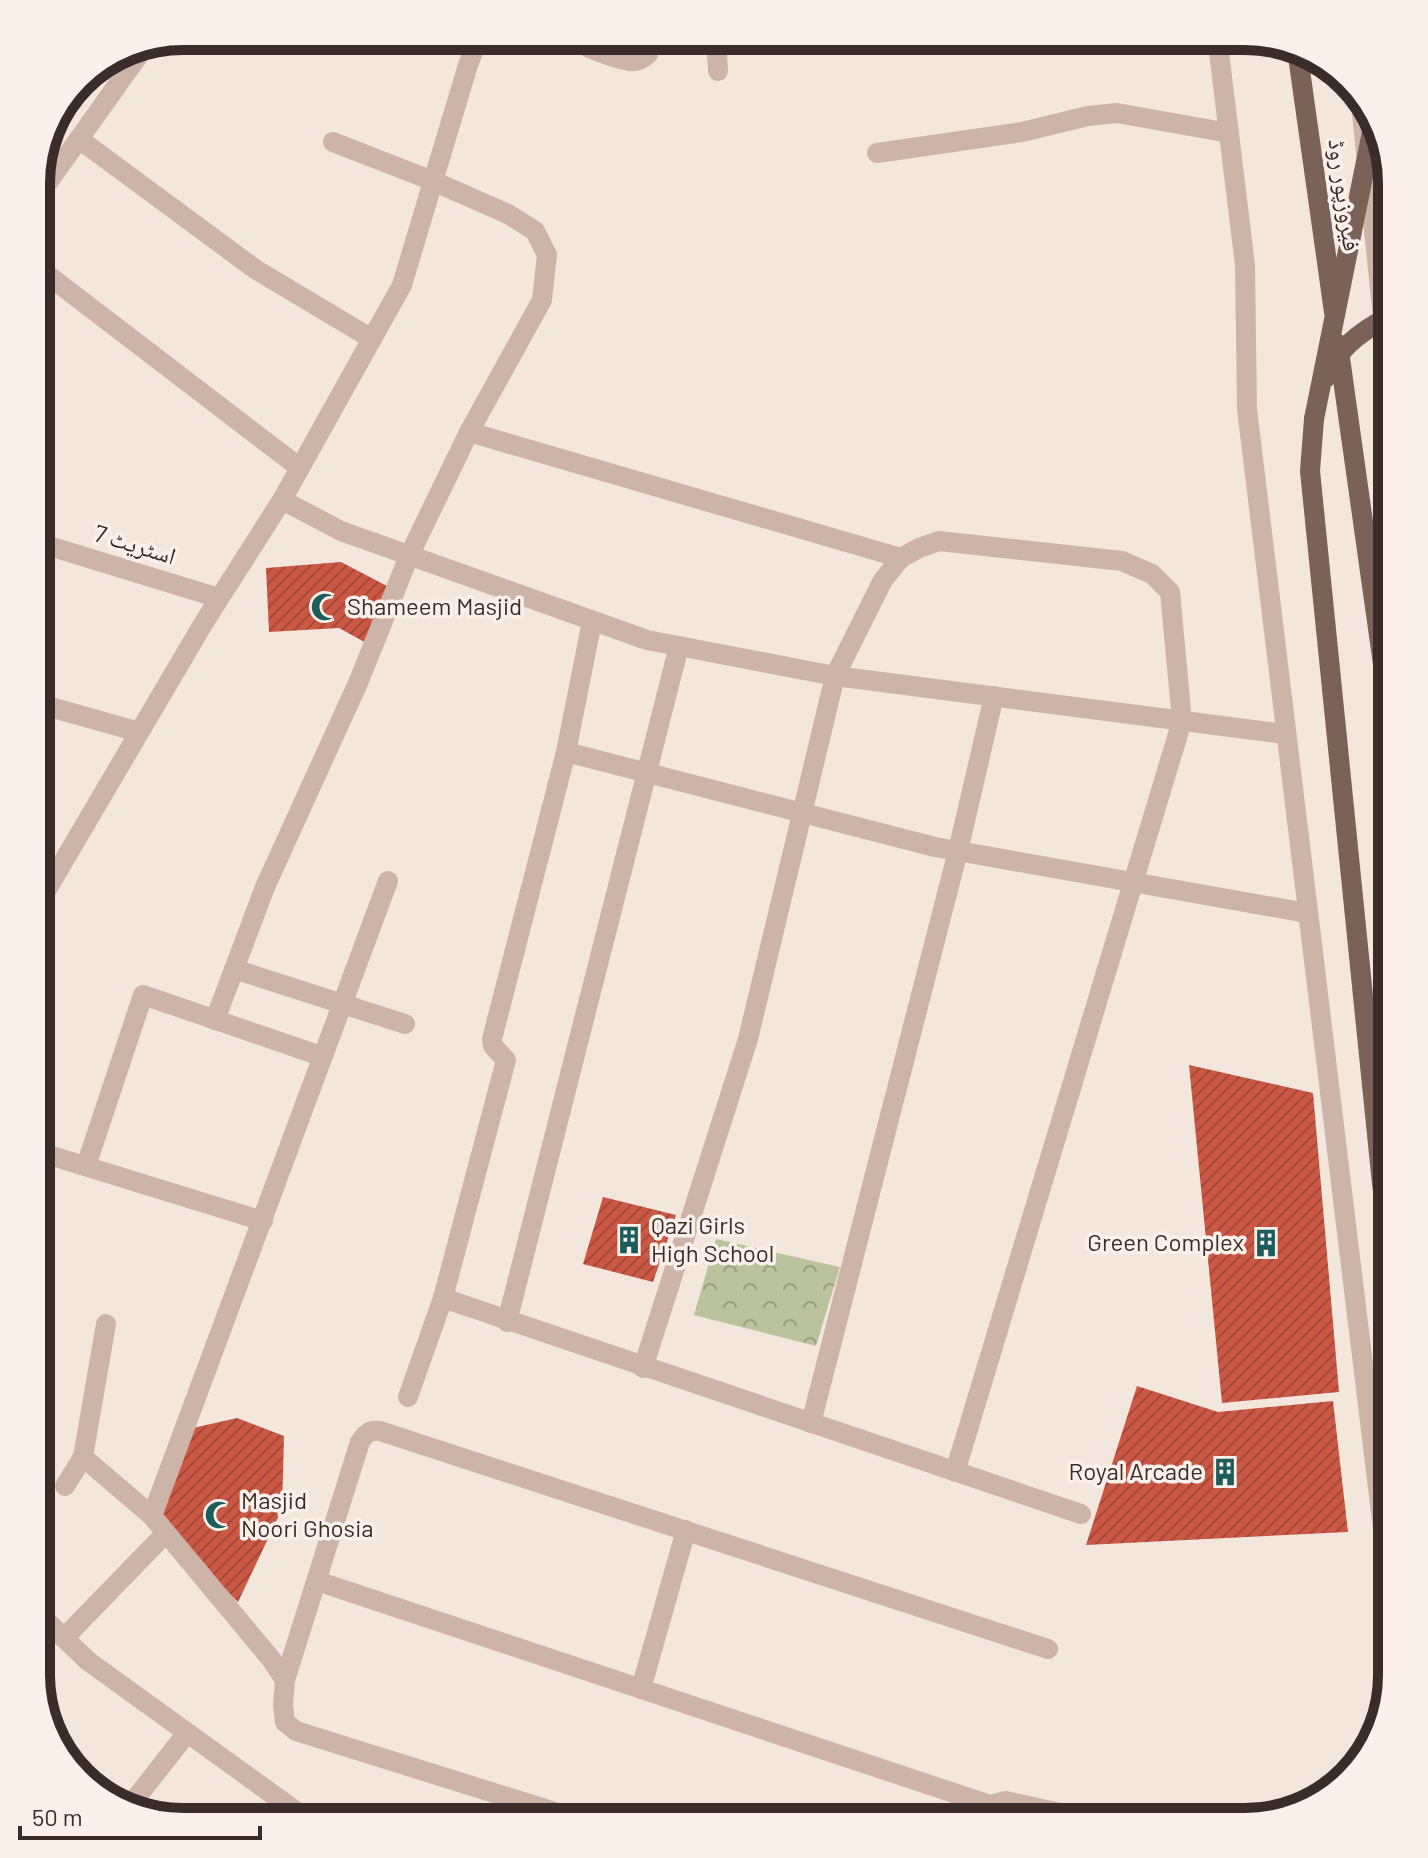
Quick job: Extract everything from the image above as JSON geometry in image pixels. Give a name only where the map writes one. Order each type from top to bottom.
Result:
[{"type":"main road","name":"فیروزپور روڈ","points":[[1299,61],[1378,628]]},
{"type":"main road","points":[[1370,141],[1314,419],[1310,471],[1378,1144]]},
{"type":"main road","points":[[1314,419],[1330,366],[1365,328],[1378,322]]},
{"type":"street","points":[[50,885],[219,598],[282,500],[402,285],[475,50]]},
{"type":"street","points":[[596,50],[631,61],[642,60],[648,50]]},
{"type":"street","points":[[717,50],[718,71]]},
{"type":"street","points":[[1219,50],[1245,265],[1247,409],[1378,1489]]},
{"type":"street","points":[[50,179],[136,59]]},
{"type":"street","points":[[877,153],[1022,132],[1088,116],[1117,113],[1229,133]]},
{"type":"street","points":[[1363,122],[1378,270]]},
{"type":"street","points":[[79,139],[255,269],[372,339]]},
{"type":"street","points":[[215,1020],[265,887],[358,683],[409,556],[469,432],[542,300],[547,255],[535,231],[508,214],[333,142]]},
{"type":"street","points":[[50,277],[300,468]]},
{"type":"street","points":[[469,432],[901,558]]},
{"type":"street","points":[[282,500],[341,531],[647,640],[835,676],[1285,734]]},
{"type":"street","points":[[643,1368],[748,1039],[835,676],[883,580],[901,558],[939,541],[1122,561],[1152,574],[1170,592],[1182,721],[955,1472]]},
{"type":"street","name":"اسٹریٹ 7","points":[[50,546],[219,598]]},
{"type":"street","points":[[408,1397],[443,1298],[506,1060],[493,1046],[492,1039],[566,752],[592,621]]},
{"type":"street","points":[[507,1322],[679,646]]},
{"type":"street","points":[[811,1423],[958,851],[994,696]]},
{"type":"street","points":[[50,707],[139,732]]},
{"type":"street","points":[[566,752],[958,851],[1307,913]]},
{"type":"street","points":[[50,865],[60,868]]},
{"type":"street","points":[[152,1516],[388,881]]},
{"type":"street","points":[[234,969],[405,1024]]},
{"type":"street","points":[[86,1166],[143,995],[321,1056]]},
{"type":"street","points":[[50,1155],[263,1221]]},
{"type":"street","points":[[443,1298],[1081,1514]]},
{"type":"street","points":[[65,1486],[83,1457],[106,1324]]},
{"type":"street","points":[[542,1808],[296,1731],[285,1722],[285,1680],[365,1434],[372,1431],[394,1435],[1048,1649]]},
{"type":"street","points":[[83,1457],[152,1516],[285,1680]]},
{"type":"street","points":[[641,1689],[686,1530]]},
{"type":"street","points":[[64,1638],[165,1534]]},
{"type":"street","points":[[317,1581],[641,1689],[971,1808]]},
{"type":"street","points":[[50,1624],[88,1661],[291,1808]]},
{"type":"street","points":[[136,1798],[187,1733]]},
{"type":"street","points":[[996,1808],[1006,1801],[1038,1808]]},
{"type":"green space","points":[[716,1239],[840,1267],[816,1346],[694,1315]]},
{"type":"building","name":"Shameem Masjid","points":[[341,562],[389,587],[368,644],[339,628],[269,632],[266,568]]},
{"type":"building","name":"Green Complex","points":[[1189,1065],[1313,1093],[1339,1392],[1222,1403]]},
{"type":"building","name":"Qazi Girls High School","points":[[603,1197],[676,1215],[653,1282],[583,1264]]},
{"type":"building","name":"Royal Arcade","points":[[1137,1386],[1218,1412],[1333,1401],[1348,1532],[1086,1545]]},
{"type":"building","name":"Masjid Noori Ghosia","points":[[237,1418],[284,1436],[282,1509],[238,1602],[157,1522],[193,1428]]},
{"type":"place","name":"Shameem Masjid","points":[[325,607]]},
{"type":"place","name":"Qazi Girls High School","points":[[629,1240]]},
{"type":"place","name":"Green Complex","points":[[1266,1243]]},
{"type":"place","name":"Royal Arcade","points":[[1225,1472]]},
{"type":"place","name":"Masjid Noori Ghosia","points":[[219,1515]]}]
